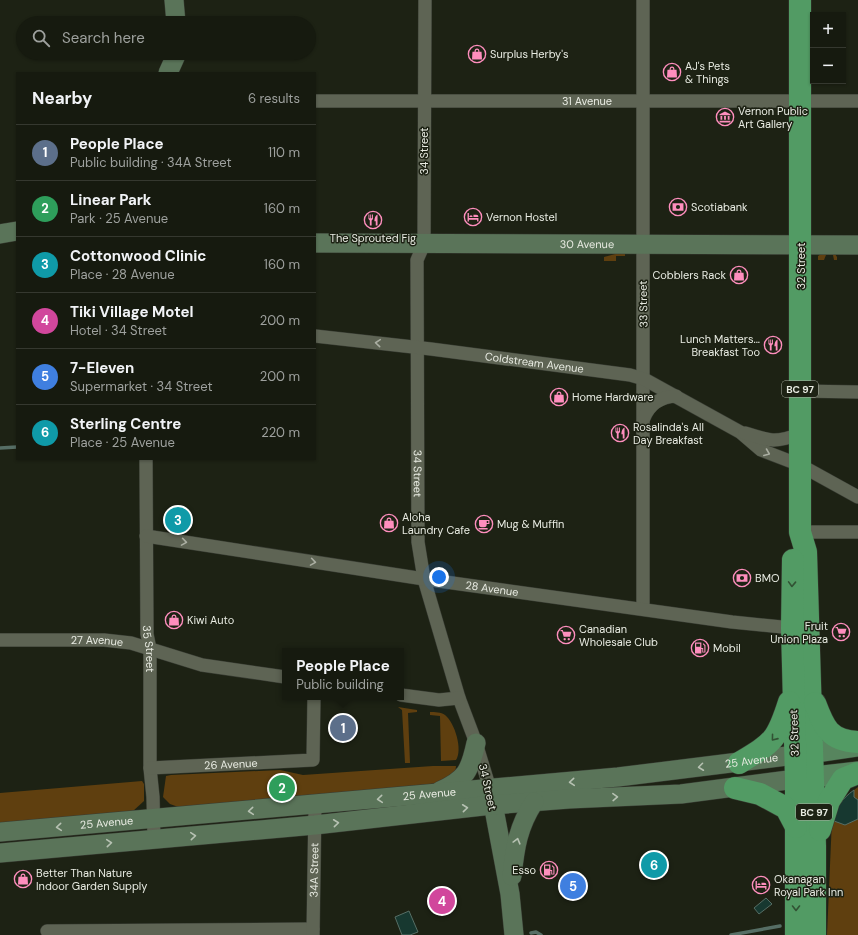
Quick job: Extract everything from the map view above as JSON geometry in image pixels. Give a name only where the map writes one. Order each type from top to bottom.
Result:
[{"type":"highway","name":"32 Street","points":[[800,0],[800,532],[806,552],[801,689],[804,778],[815,846],[815,935]]},
{"type":"highway","name":"32 Street","points":[[800,532],[793,553],[792,628],[801,689]]},
{"type":"highway","points":[[801,689],[829,732],[836,738],[858,742]]},
{"type":"highway","points":[[739,763],[767,746],[777,735],[801,689]]},
{"type":"highway","points":[[815,846],[829,802],[843,779],[858,773]]},
{"type":"highway","name":"32 Street","points":[[796,935],[796,827],[804,778]]},
{"type":"highway","points":[[735,788],[766,797],[786,808],[796,827]]},
{"type":"main road","points":[[174,0],[175,16]]},
{"type":"main road","points":[[168,72],[174,60]]},
{"type":"main road","points":[[178,60],[180,72]]},
{"type":"main road","points":[[0,234],[16,232]]},
{"type":"main road","points":[[0,242],[16,242]]},
{"type":"main road","name":"30 Avenue","points":[[316,244],[643,246],[858,245]]},
{"type":"main road","points":[[433,794],[459,782],[468,771],[476,743]]},
{"type":"main road","name":"25 Avenue","points":[[0,853],[315,825],[618,777],[739,763],[858,746]]},
{"type":"main road","name":"25 Avenue","points":[[0,832],[433,794],[491,797],[534,802],[681,794],[804,778],[858,773]]},
{"type":"main road","name":"34 Street","points":[[491,797],[510,894],[514,931]]},
{"type":"main road","points":[[510,894],[515,851],[520,830],[524,818],[534,802]]},
{"type":"street","name":"34 Street","points":[[425,0],[424,244],[417,260],[418,542],[424,579],[459,698],[476,743],[491,797]]},
{"type":"street","name":"33 Street","points":[[643,0],[643,609]]},
{"type":"street","name":"31 Avenue","points":[[316,101],[858,101]]},
{"type":"street","name":"Coldstream Avenue","points":[[316,336],[417,347],[624,374],[644,379],[740,432],[761,450],[800,465],[858,497]]},
{"type":"street","points":[[800,391],[858,392]]},
{"type":"street","points":[[644,419],[648,409],[656,402],[666,396],[676,396]]},
{"type":"street","name":"Coldstream Avenue","points":[[740,432],[771,441],[782,441],[800,434]]},
{"type":"street","name":"35 Street","points":[[146,460],[147,634],[150,649],[150,768],[154,839]]},
{"type":"street","points":[[800,532],[858,532]]},
{"type":"street","name":"28 Avenue","points":[[146,536],[424,579],[792,628]]},
{"type":"street","name":"27 Avenue","points":[[0,640],[104,640],[131,643],[202,665],[282,677]]},
{"type":"street","points":[[404,694],[439,700],[459,698]]},
{"type":"street","name":"26 Avenue","points":[[150,768],[313,760],[314,700]]},
{"type":"street","name":"34A Street","points":[[313,932],[315,805]]},
{"type":"street","points":[[47,932],[313,932]]},
{"type":"shaded area","points":[[619,253],[625,254],[625,256],[616,256],[616,261],[604,261],[604,257]]},
{"type":"shaded area","points":[[823,253],[835,254],[837,260],[834,260],[833,255],[826,255],[824,260],[818,260],[818,256]]},
{"type":"shaded area","points":[[398,707],[417,710],[417,712],[408,713],[410,763],[405,763],[402,710]]},
{"type":"shaded area","points":[[430,712],[438,712],[445,715],[452,724],[457,737],[459,750],[456,760],[441,761],[440,716],[430,715]]},
{"type":"shaded area","points":[[433,766],[456,766],[455,774],[441,783],[181,808],[170,804],[163,797],[166,776],[171,775],[280,770],[303,775]]},
{"type":"shaded area","points":[[142,781],[144,784],[144,801],[133,811],[0,823],[0,793]]},
{"type":"shaded area","points":[[858,787],[858,935],[827,935],[832,819],[854,790]]},
{"type":"water","points":[[854,790],[854,797],[858,800],[858,819],[845,825],[834,821],[831,824],[839,805],[845,797]]},
{"type":"water","points":[[766,898],[772,904],[759,914],[754,908]]},
{"type":"water","points":[[409,911],[418,932],[410,935],[402,935],[395,917]]},
{"type":"waterway","points":[[0,448],[16,447]]},
{"type":"waterway","points":[[731,935],[780,926]]},
{"type":"waterway","points":[[531,933],[536,932],[541,935]]},
{"type":"place","name":"Surplus Herby's","points":[[477,54]]},
{"type":"place","name":"AJ's Pets & Things","points":[[672,72]]},
{"type":"place","name":"Vernon Public Art Gallery","points":[[725,117]]},
{"type":"place","name":"Scotiabank","points":[[678,207]]},
{"type":"place","name":"Vernon Hostel","points":[[473,217]]},
{"type":"place","name":"The Sprouted Fig","points":[[373,220]]},
{"type":"place","name":"Cobblers Rack","points":[[739,275]]},
{"type":"place","name":"Lunch Matters... Breakfast Too","points":[[773,345]]},
{"type":"place","name":"Home Hardware","points":[[559,397]]},
{"type":"place","name":"Rosalinda's All Day Breakfast","points":[[620,433]]},
{"type":"place","name":"Cottonwood Clinic","points":[[178,520]]},
{"type":"place","name":"Aloha Laundry Cafe","points":[[389,523]]},
{"type":"place","name":"Mug & Muffin","points":[[484,524]]},
{"type":"place","name":"BMO","points":[[742,578]]},
{"type":"place","name":"Kiwi Auto","points":[[174,620]]},
{"type":"place","name":"Fruit Union Plaza","points":[[841,632]]},
{"type":"place","name":"Canadian Wholesale Club","points":[[566,635]]},
{"type":"place","name":"Mobil","points":[[700,648]]},
{"type":"place","name":"People Place","points":[[343,728]]},
{"type":"place","name":"Linear Park","points":[[282,788]]},
{"type":"place","name":"Sterling Centre","points":[[654,865]]},
{"type":"place","name":"Esso","points":[[549,870]]},
{"type":"place","name":"Better Than Nature Indoor Garden Supply","points":[[23,879]]},
{"type":"place","name":"Okanagan Royal Park Inn","points":[[761,885]]},
{"type":"place","name":"7-Eleven","points":[[573,886]]},
{"type":"place","name":"Tiki Village Motel","points":[[442,901]]}]
